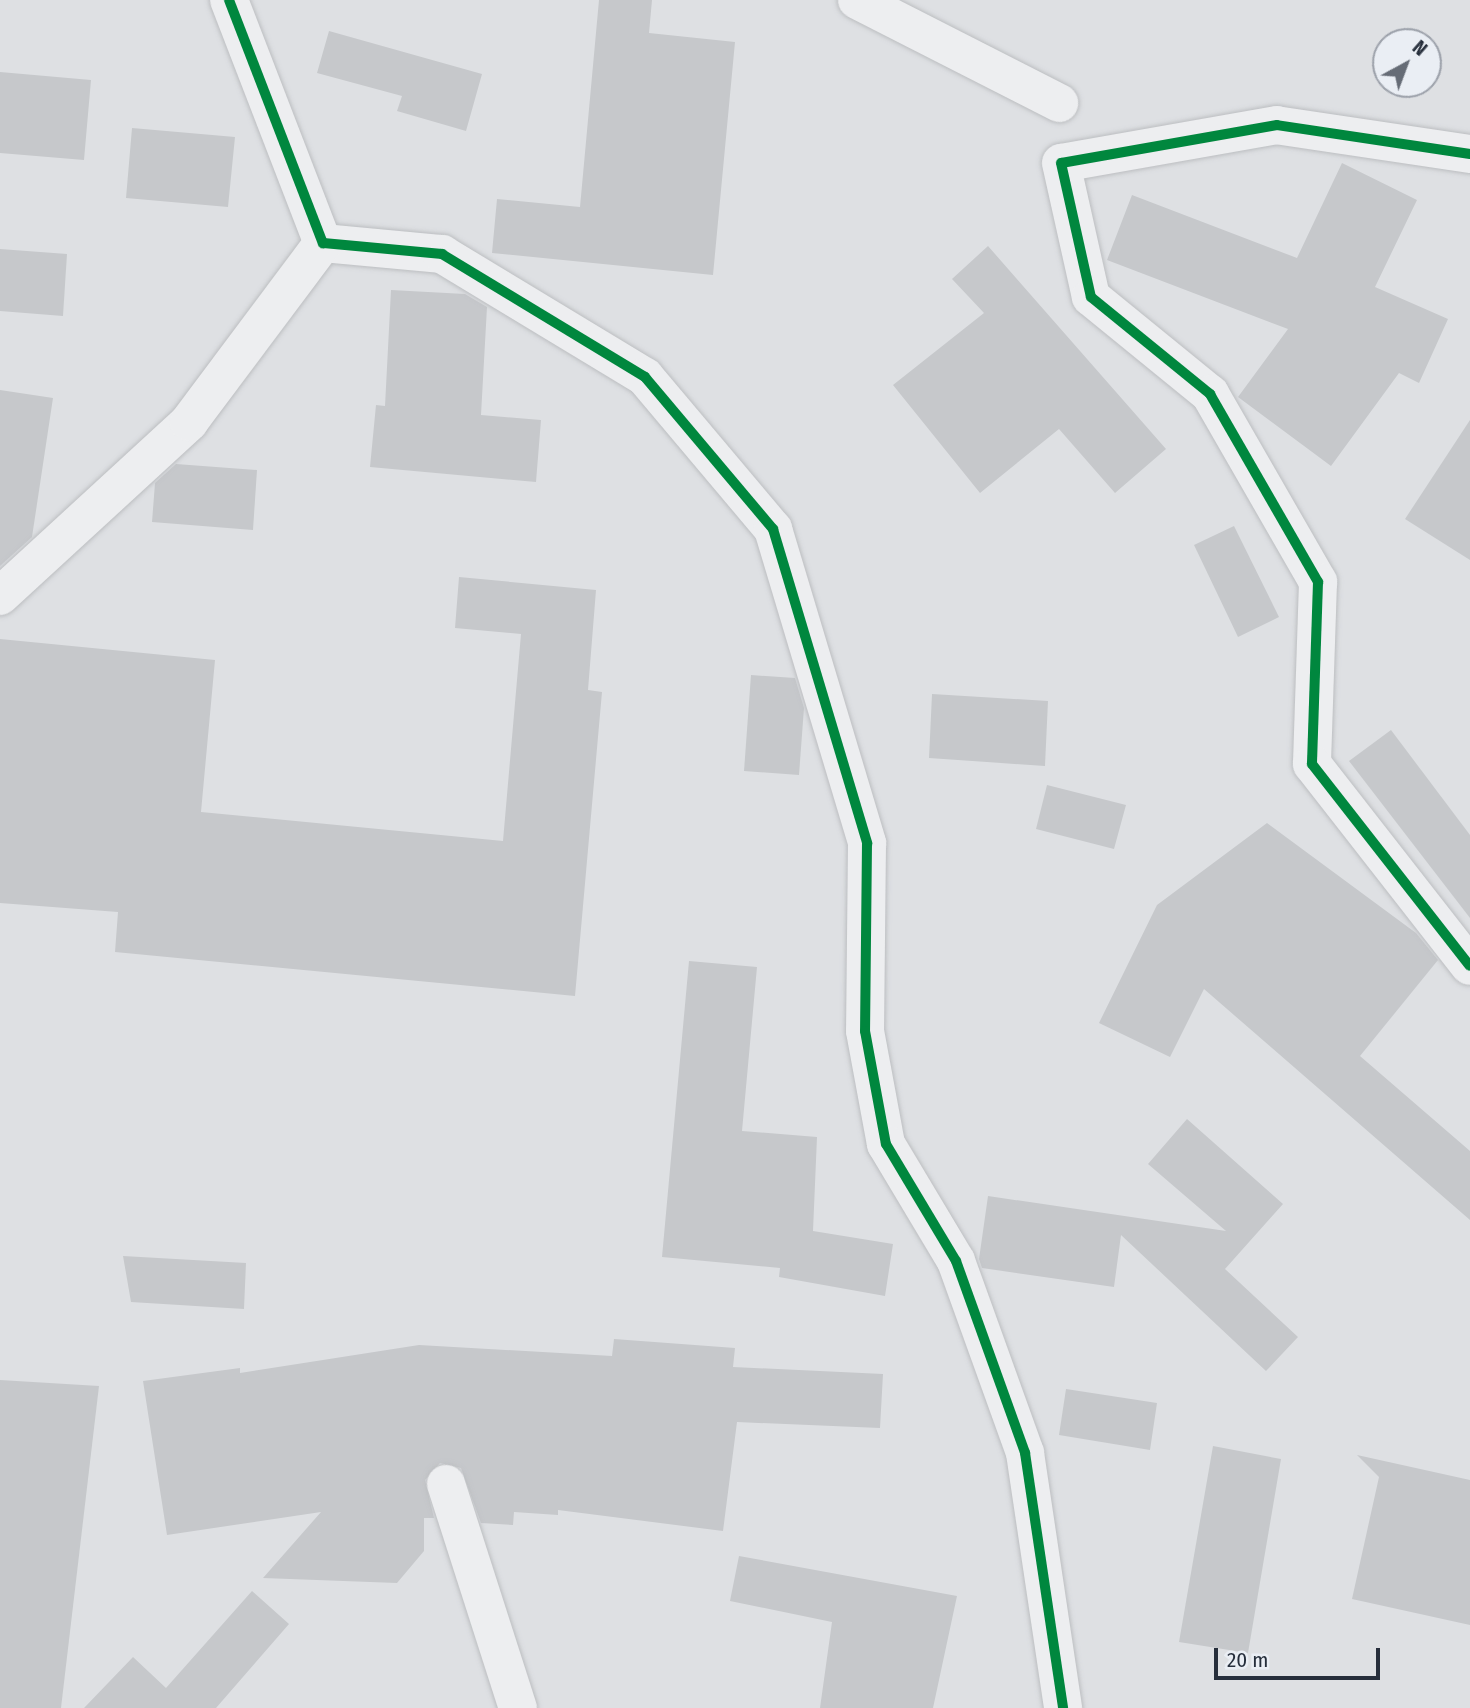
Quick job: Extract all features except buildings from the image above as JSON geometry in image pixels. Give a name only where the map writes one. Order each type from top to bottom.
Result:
[{"type":"street","points":[[229,0],[323,243]]},
{"type":"street","points":[[857,0],[1059,103]]},
{"type":"street","points":[[1470,154],[1277,125],[1061,163],[1091,296],[1210,394],[1318,582],[1312,764],[1470,966]]},
{"type":"street","points":[[0,596],[189,422],[323,243]]},
{"type":"street","points":[[323,243],[442,254],[645,377],[773,530],[867,843],[865,1031],[886,1144],[956,1261],[1025,1453],[1063,1708]]},
{"type":"street","points":[[446,1484],[518,1708]]},
{"type":"cycle path","points":[[229,0],[323,243],[442,254],[645,377],[773,529],[867,843],[865,1031],[886,1144],[956,1261],[1025,1453],[1063,1708]]},
{"type":"cycle path","points":[[1470,154],[1277,125],[1061,163],[1091,297],[1210,394],[1318,582],[1312,764],[1470,966]]}]
